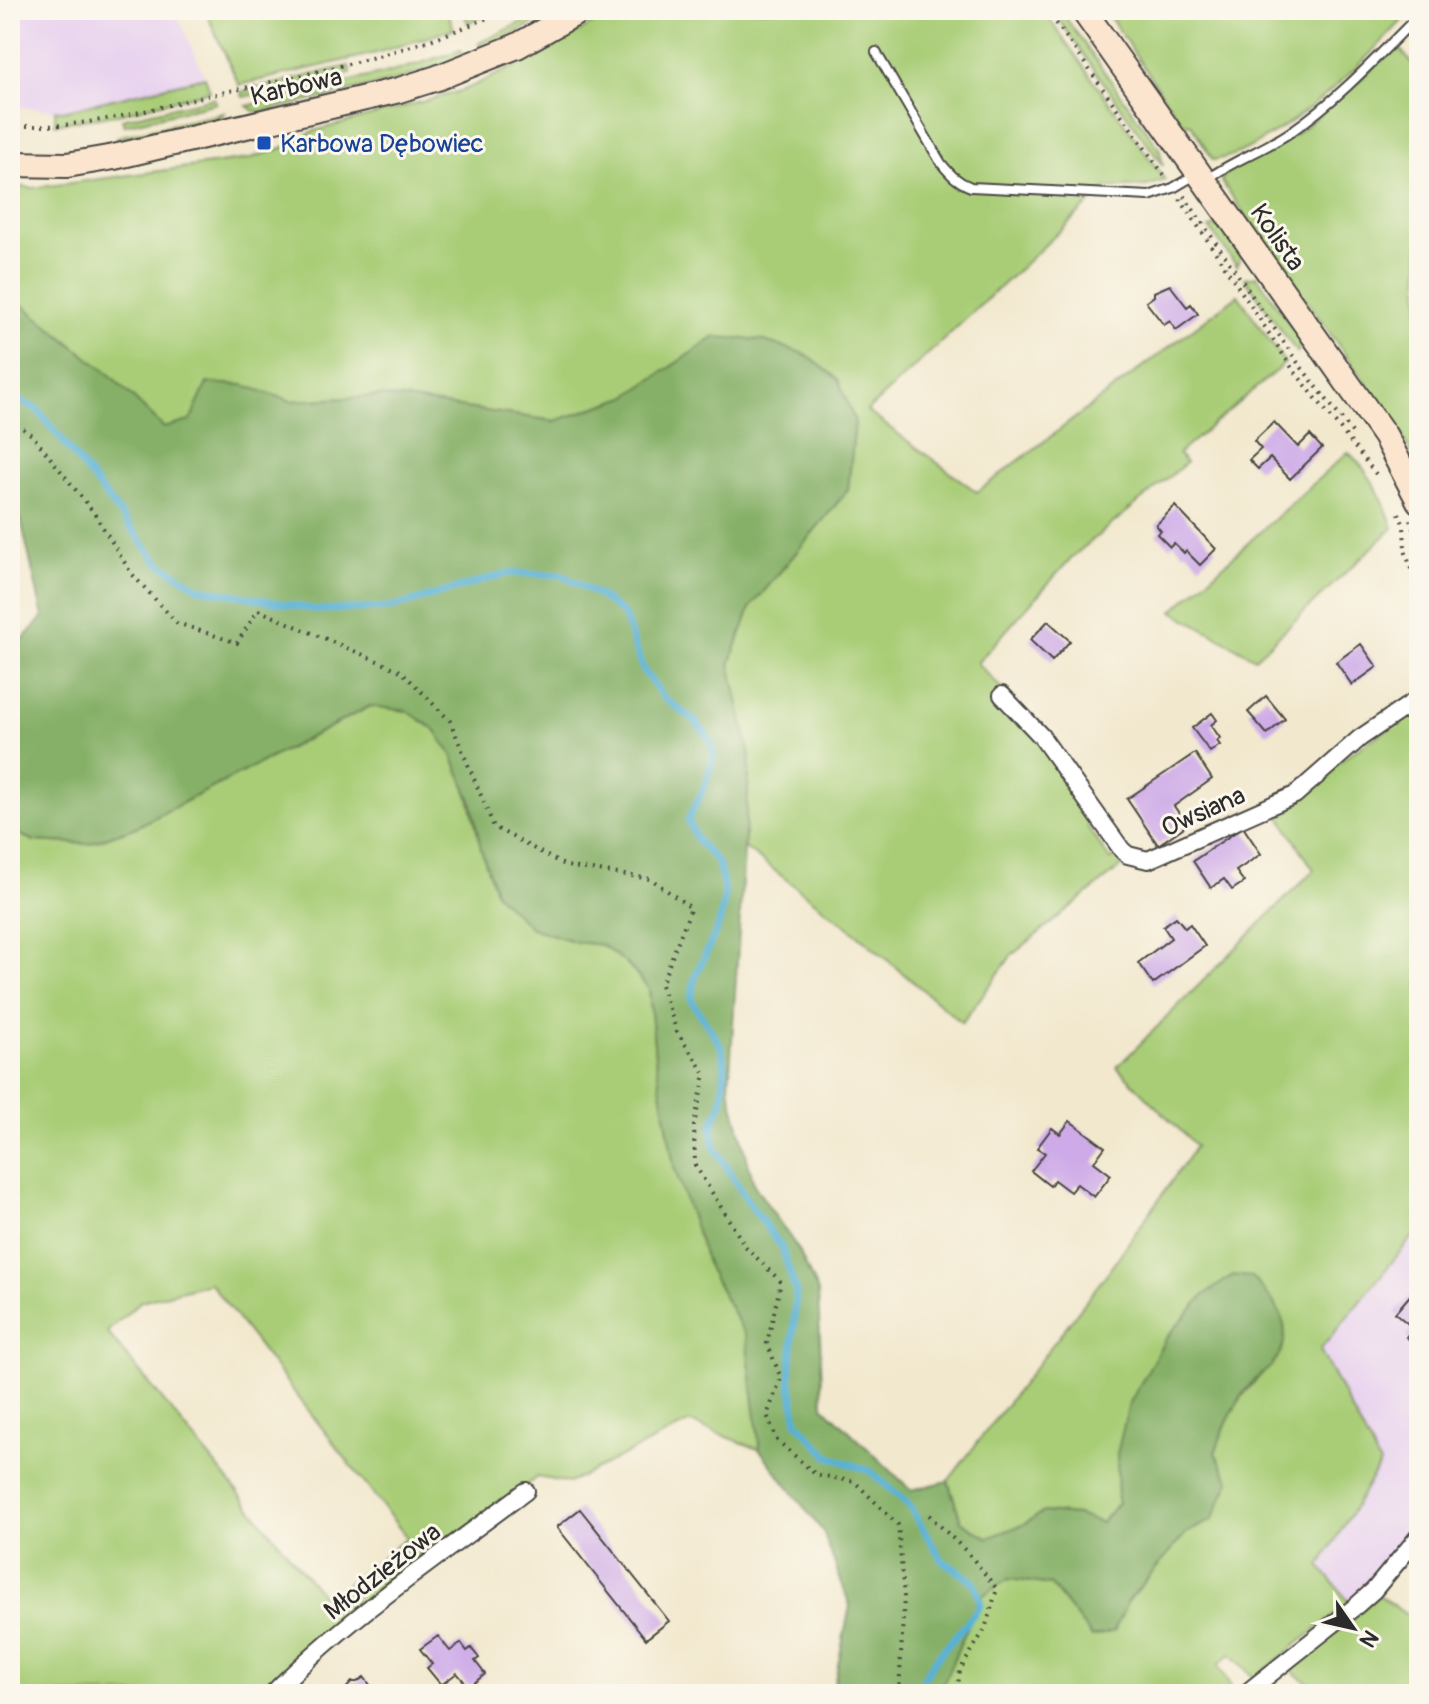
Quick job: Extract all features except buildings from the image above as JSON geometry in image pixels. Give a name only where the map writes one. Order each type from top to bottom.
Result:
[{"type":"street","name":"Karbowa","points":[[10,164],[67,165],[114,157],[399,90],[478,64],[581,10]]},
{"type":"street","name":"Kolista","points":[[1083,10],[1385,436],[1407,503]]},
{"type":"street","name":"Owsiana","points":[[1002,695],[1041,736],[1122,850],[1128,855],[1148,860],[1295,795],[1360,738],[1419,698]]},
{"type":"street","name":"Młodzieżowa","points":[[272,1694],[301,1665],[350,1625],[526,1491]]},
{"type":"street","points":[[1250,1690],[1356,1606],[1382,1581],[1419,1536]]},
{"type":"lane","points":[[876,52],[941,163],[954,179],[963,184],[971,187],[1136,196],[1160,194],[1202,177],[1290,132],[1335,97],[1419,15]]},
{"type":"path","points":[[10,125],[65,126],[111,119],[296,77],[462,30],[505,10]]},
{"type":"path","points":[[1047,10],[1173,188],[1292,368],[1382,482]]},
{"type":"path","points":[[10,419],[33,436],[94,513],[131,573],[177,623],[237,643],[258,610],[401,671],[450,721],[494,827],[566,866],[651,879],[691,908],[661,985],[677,1032],[705,1074],[694,1125],[695,1165],[745,1246],[781,1282],[767,1343],[781,1378],[767,1415],[777,1440],[815,1474],[855,1482],[898,1525],[904,1597],[899,1694]]},
{"type":"path","points":[[1407,503],[1405,550],[1419,594]]},
{"type":"path","points":[[929,1515],[969,1554],[997,1589],[985,1629],[960,1670],[957,1694]]},
{"type":"shaded area","points":[[10,10],[175,10],[205,77],[63,111],[10,106]]},
{"type":"shaded area","points":[[1419,1229],[1419,1527],[1350,1603],[1320,1566],[1320,1350]]},
{"type":"green space","points":[[205,10],[462,10],[449,16],[454,29],[376,53],[239,85]]},
{"type":"green space","points":[[462,10],[497,10],[468,23]]},
{"type":"green space","points":[[617,10],[1043,10],[1165,180],[1147,186],[1106,188],[867,411],[977,492],[1238,295],[1285,363],[1178,454],[1186,463],[1072,557],[977,663],[1002,689],[1096,818],[1087,826],[1110,860],[1119,855],[1128,861],[1012,955],[962,1023],[852,930],[744,847],[750,756],[730,664],[750,608],[848,489],[855,422],[715,337],[626,397],[555,421],[383,396],[291,401],[243,385],[190,421],[164,428],[110,375],[10,295],[10,186],[34,188],[248,159],[282,148],[314,131],[462,91],[542,53]]},
{"type":"green space","points":[[1052,10],[1060,10],[1159,148],[1163,166]]},
{"type":"green space","points":[[1105,10],[1412,10],[1364,60],[1294,120],[1252,146],[1213,160],[1191,124],[1182,123]]},
{"type":"green space","points":[[543,12],[545,18],[481,50],[479,43]]},
{"type":"green space","points":[[1398,47],[1419,71],[1419,463],[1382,406],[1221,181],[1226,173],[1295,135]]},
{"type":"green space","points":[[461,50],[464,57],[398,80],[262,112],[247,106],[402,69]]},
{"type":"green space","points":[[349,66],[351,73],[243,97],[241,92]]},
{"type":"green space","points":[[205,77],[210,91],[118,114],[55,124],[55,110],[63,111]]},
{"type":"green space","points":[[214,98],[216,103],[124,125],[122,119]]},
{"type":"green space","points":[[224,113],[213,124],[118,145],[117,137]]},
{"type":"green space","points":[[1222,227],[1242,253],[1237,266],[1209,228]]},
{"type":"green space","points":[[1257,276],[1302,342],[1297,353],[1245,278]]},
{"type":"green space","points":[[10,295],[110,375],[164,428],[190,421],[207,383],[243,385],[291,401],[383,396],[555,421],[626,397],[715,337],[762,340],[805,354],[838,379],[855,422],[848,490],[750,608],[730,664],[750,756],[729,1088],[754,1185],[798,1249],[818,1292],[823,1406],[911,1490],[948,1481],[961,1521],[988,1538],[1022,1525],[1044,1512],[1077,1515],[1101,1523],[1118,1503],[1117,1454],[1129,1404],[1166,1338],[1203,1296],[1233,1275],[1252,1277],[1269,1296],[1285,1328],[1281,1352],[1273,1364],[1251,1383],[1221,1435],[1215,1453],[1230,1481],[1212,1520],[1186,1533],[1128,1601],[1114,1631],[1092,1637],[1051,1585],[1009,1579],[980,1597],[943,1684],[942,1694],[832,1694],[850,1606],[823,1532],[760,1450],[746,1336],[709,1269],[674,1167],[655,1056],[649,989],[627,964],[602,945],[576,942],[531,928],[496,894],[481,849],[471,800],[451,753],[434,729],[407,711],[370,706],[134,828],[88,844],[34,841],[10,830],[10,653],[43,617],[21,520],[10,505]]},
{"type":"green space","points":[[1348,452],[1375,487],[1393,528],[1255,658],[1173,611]]},
{"type":"green space","points":[[371,706],[407,711],[439,734],[459,769],[496,894],[576,942],[602,945],[627,964],[649,989],[655,1056],[709,1269],[746,1336],[760,1450],[690,1422],[569,1483],[537,1477],[345,1620],[261,1694],[10,1694],[10,830],[34,841],[88,844],[134,828]],"holes":[[[210,1283],[407,1538],[326,1600],[107,1332],[141,1301]]]},
{"type":"green space","points":[[1419,709],[1419,1229],[1320,1350],[1380,1464],[1320,1566],[1350,1603],[1254,1678],[1231,1654],[1218,1665],[1235,1694],[942,1694],[943,1684],[980,1597],[1009,1578],[1051,1585],[1092,1637],[1114,1631],[1128,1601],[1186,1533],[1212,1519],[1230,1481],[1215,1453],[1220,1439],[1245,1394],[1273,1364],[1117,1454],[1118,1503],[1101,1523],[1077,1515],[1044,1512],[989,1538],[961,1521],[948,1481],[1108,1272],[1196,1146],[1117,1067],[1314,870],[1276,811],[1355,750]]},
{"type":"green space","points":[[1379,1595],[1419,1624],[1419,1694],[1323,1694],[1291,1670]]},
{"type":"waterway","points":[[10,395],[38,410],[158,562],[199,588],[317,610],[391,608],[508,573],[562,575],[600,596],[624,615],[643,670],[664,698],[695,721],[710,739],[714,757],[703,790],[688,819],[697,840],[718,863],[725,894],[719,925],[695,977],[691,1000],[721,1046],[725,1066],[722,1102],[712,1126],[715,1148],[782,1248],[796,1292],[790,1378],[797,1422],[828,1456],[870,1471],[908,1504],[942,1560],[974,1582],[981,1603],[937,1657],[918,1694]]},
{"type":"place","name":"Karbowa Dębowiec","points":[[264,143]]}]
